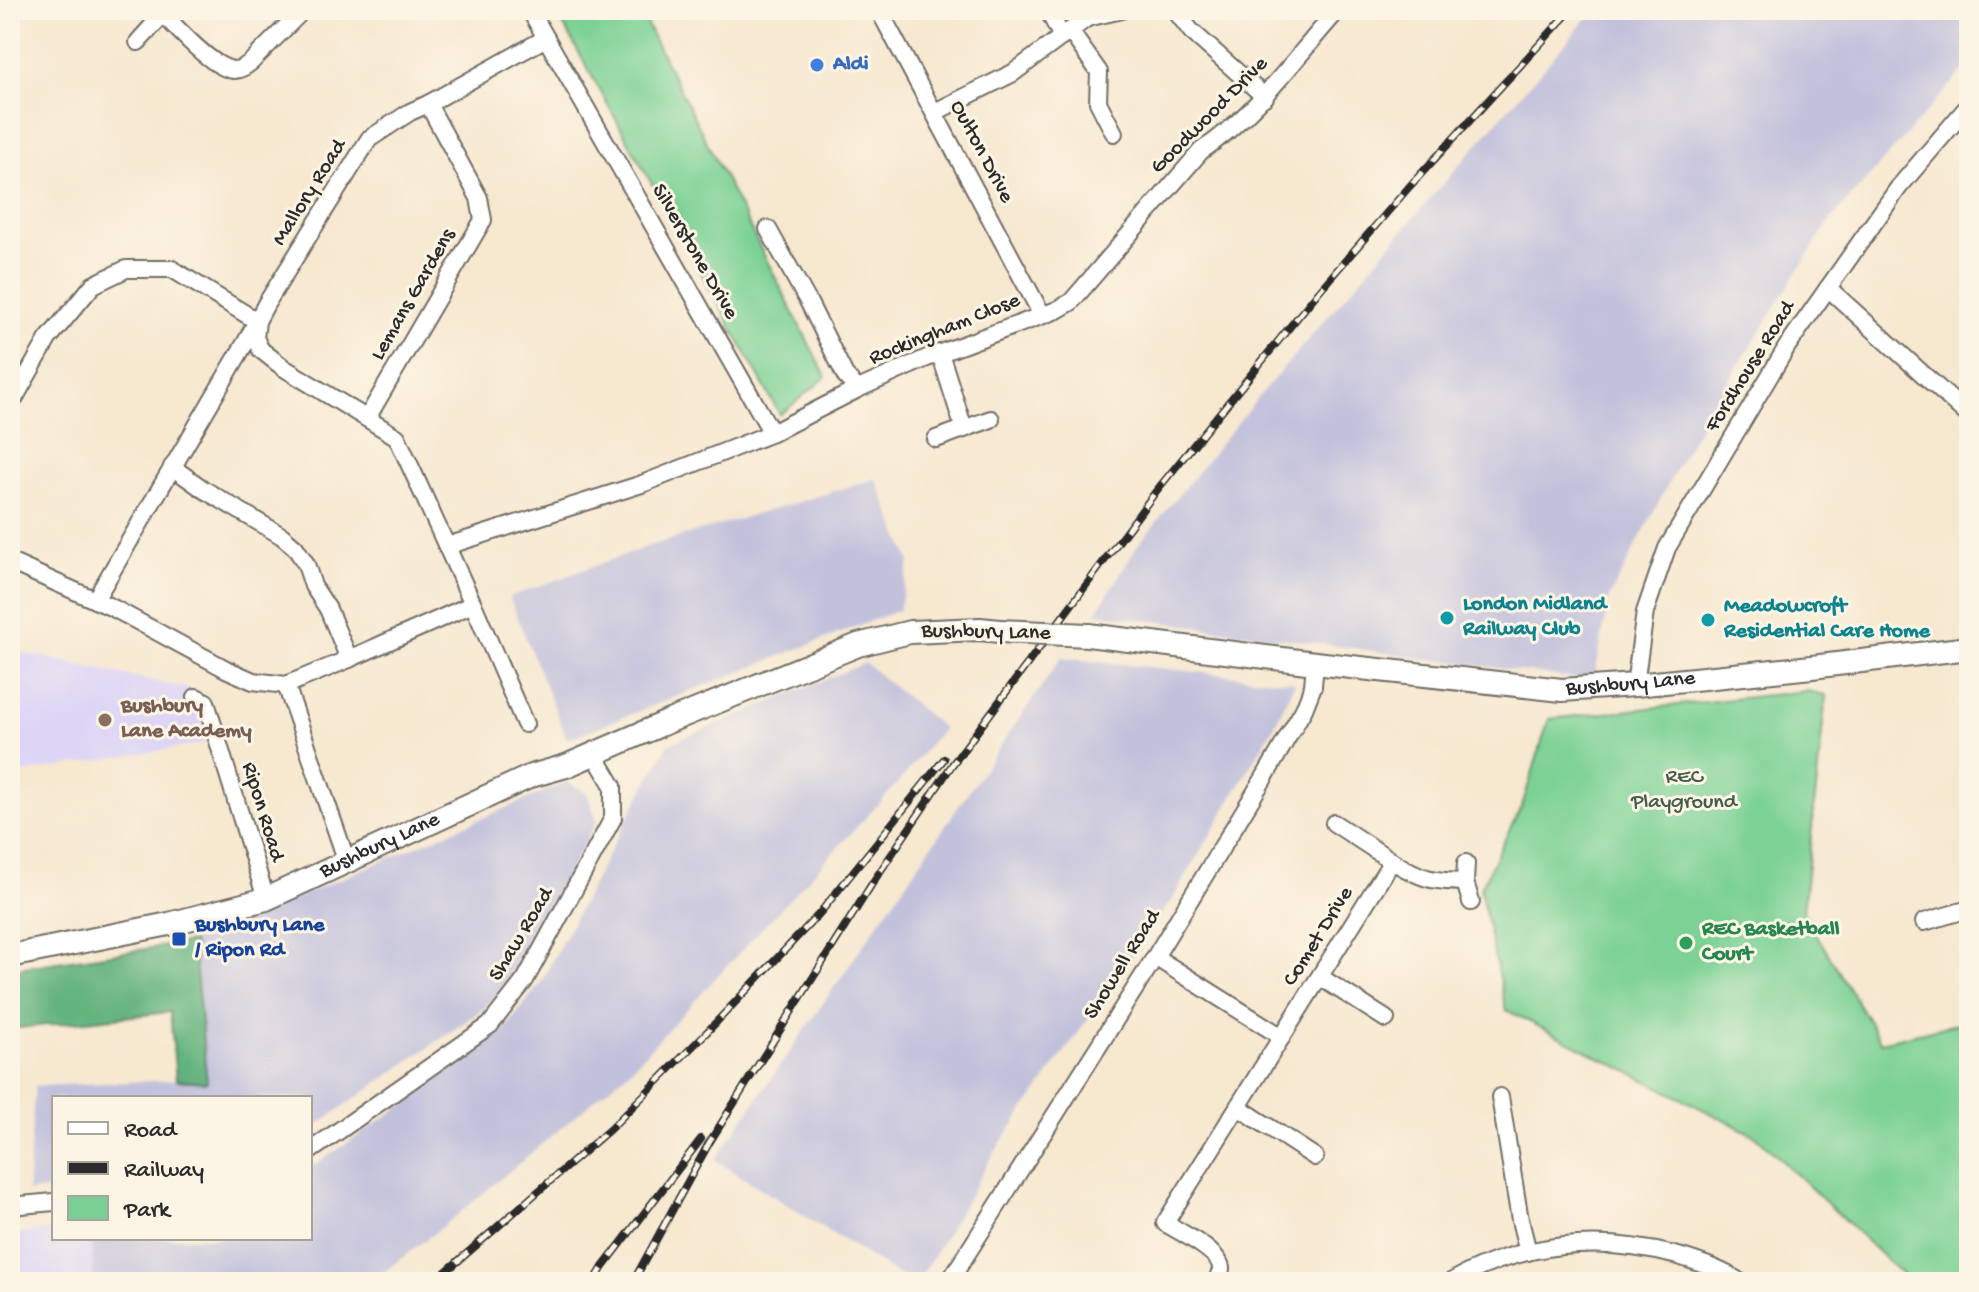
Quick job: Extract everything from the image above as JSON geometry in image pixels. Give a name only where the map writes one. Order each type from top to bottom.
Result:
[{"type":"street","points":[[138,42],[165,12],[199,49],[222,66],[236,70],[251,62],[303,10]]},
{"type":"street","name":"Silverstone Drive","points":[[530,10],[772,433]]},
{"type":"street","name":"Oulton Drive","points":[[879,10],[1042,315]]},
{"type":"street","points":[[1048,10],[1099,72],[1098,102],[1114,133]]},
{"type":"street","points":[[935,112],[1013,73],[1087,18],[1122,10]]},
{"type":"street","points":[[1175,10],[1191,31],[1265,97]]},
{"type":"street","name":"Goodwood Drive","points":[[1042,315],[1071,302],[1201,151],[1223,136],[1265,97],[1338,10]]},
{"type":"street","name":"Mallory Road","points":[[95,600],[266,304],[369,139],[410,112],[546,38]]},
{"type":"street","name":"Lemans Gardens","points":[[371,420],[370,413],[483,220],[479,198],[428,104]]},
{"type":"street","name":"Fordhouse Road","points":[[1635,685],[1645,612],[1667,548],[1788,345],[1899,187],[1969,105]]},
{"type":"street","name":"Rockingham Close","points":[[768,229],[846,377],[858,389],[940,353],[1042,315]]},
{"type":"street","points":[[10,406],[48,339],[93,285],[126,269],[172,269],[257,321],[255,338],[261,350],[318,390],[397,437],[447,546],[469,606],[525,724]]},
{"type":"street","points":[[1828,288],[1969,416]]},
{"type":"street","points":[[940,353],[964,429]]},
{"type":"street","points":[[447,546],[642,484],[772,433],[858,389]]},
{"type":"street","points":[[936,439],[991,419]]},
{"type":"street","points":[[172,467],[295,547],[306,564],[313,586],[328,609],[349,659]]},
{"type":"street","points":[[10,562],[95,600],[226,669],[253,681],[286,685],[469,606]]},
{"type":"street","name":"Bushbury Lane","points":[[10,956],[169,924],[266,899],[531,776],[566,766],[858,645],[910,632],[980,629],[1088,635],[1562,690],[1812,667],[1969,648]]},
{"type":"street","name":"Showell Road","points":[[949,1282],[1155,957],[1304,709],[1313,686],[1315,663]]},
{"type":"street","points":[[286,685],[347,862]]},
{"type":"street","name":"Ripon Road","points":[[196,697],[206,702],[266,899]]},
{"type":"street","name":"Shaw Road","points":[[312,1150],[490,1025],[525,980],[613,818],[613,786],[594,754]]},
{"type":"street","points":[[1334,823],[1412,873],[1429,880],[1465,882]]},
{"type":"street","name":"Comet Drive","points":[[1216,1282],[1221,1268],[1219,1260],[1212,1252],[1165,1223],[1392,861]]},
{"type":"street","points":[[1466,863],[1465,882],[1471,902]]},
{"type":"street","points":[[1924,922],[1969,909]]},
{"type":"street","points":[[1155,957],[1282,1037]]},
{"type":"street","points":[[1320,977],[1386,1019]]},
{"type":"street","points":[[1500,1097],[1528,1252]]},
{"type":"street","points":[[1238,1107],[1315,1157]]},
{"type":"street","points":[[10,1206],[52,1202]]},
{"type":"street","points":[[1451,1282],[1496,1260],[1568,1244],[1606,1243],[1649,1248],[1697,1261],[1740,1282]]},
{"type":"shaded area","points":[[1594,10],[1969,10],[1969,64],[1829,222],[1689,444],[1609,598],[1594,681],[1096,613],[1138,545],[1265,389]]},
{"type":"shaded area","points":[[876,479],[910,561],[899,610],[567,739],[509,597],[649,546]]},
{"type":"shaded area","name":"Bushbury Lane Academy","points":[[10,650],[195,690],[206,743],[10,775]]},
{"type":"shaded area","points":[[1061,658],[1295,682],[1275,725],[1175,895],[996,1150],[918,1282],[910,1282],[715,1160]]},
{"type":"shaded area","points":[[865,663],[943,728],[899,782],[631,1069],[461,1212],[371,1282],[94,1282],[91,1240],[312,1240],[312,1167],[504,1030],[540,984],[669,744]]},
{"type":"shaded area","points":[[567,782],[587,793],[597,821],[505,984],[485,1008],[312,1129],[312,1096],[52,1096],[52,1189],[27,1192],[35,1086],[176,1080],[207,1082],[193,942]]},
{"type":"shaded area","points":[[52,1229],[52,1240],[91,1240],[94,1282],[10,1282],[10,1234]]},
{"type":"green space","points":[[553,10],[655,10],[658,16],[646,23],[826,377],[780,415],[562,22]]},
{"type":"green space","name":"REC Playground","points":[[1807,691],[1826,695],[1803,912],[1881,1042],[1969,1021],[1969,1282],[1910,1282],[1756,1136],[1506,1010],[1480,889],[1523,803],[1549,719]]},
{"type":"green space","points":[[193,942],[207,1082],[176,1080],[170,1012],[10,1029],[10,969]]},
{"type":"railway","points":[[633,1282],[709,1143],[875,879],[952,765],[1157,490],[1319,291],[1409,187],[1571,10]]},
{"type":"railway","points":[[434,1282],[610,1129],[705,1034],[819,914],[944,759]]},
{"type":"railway","points":[[594,1282],[701,1139]]},
{"type":"place","name":"Aldi","points":[[817,65]]},
{"type":"place","name":"London Midland Railway Club","points":[[1447,618]]},
{"type":"place","name":"Meadowcroft Residential Care Home","points":[[1708,620]]},
{"type":"place","name":"Bushbury Lane Academy","points":[[105,720]]},
{"type":"place","name":"Bushbury Lane / Ripon Rd","points":[[179,939]]},
{"type":"place","name":"REC Basketball Court","points":[[1686,943]]}]
